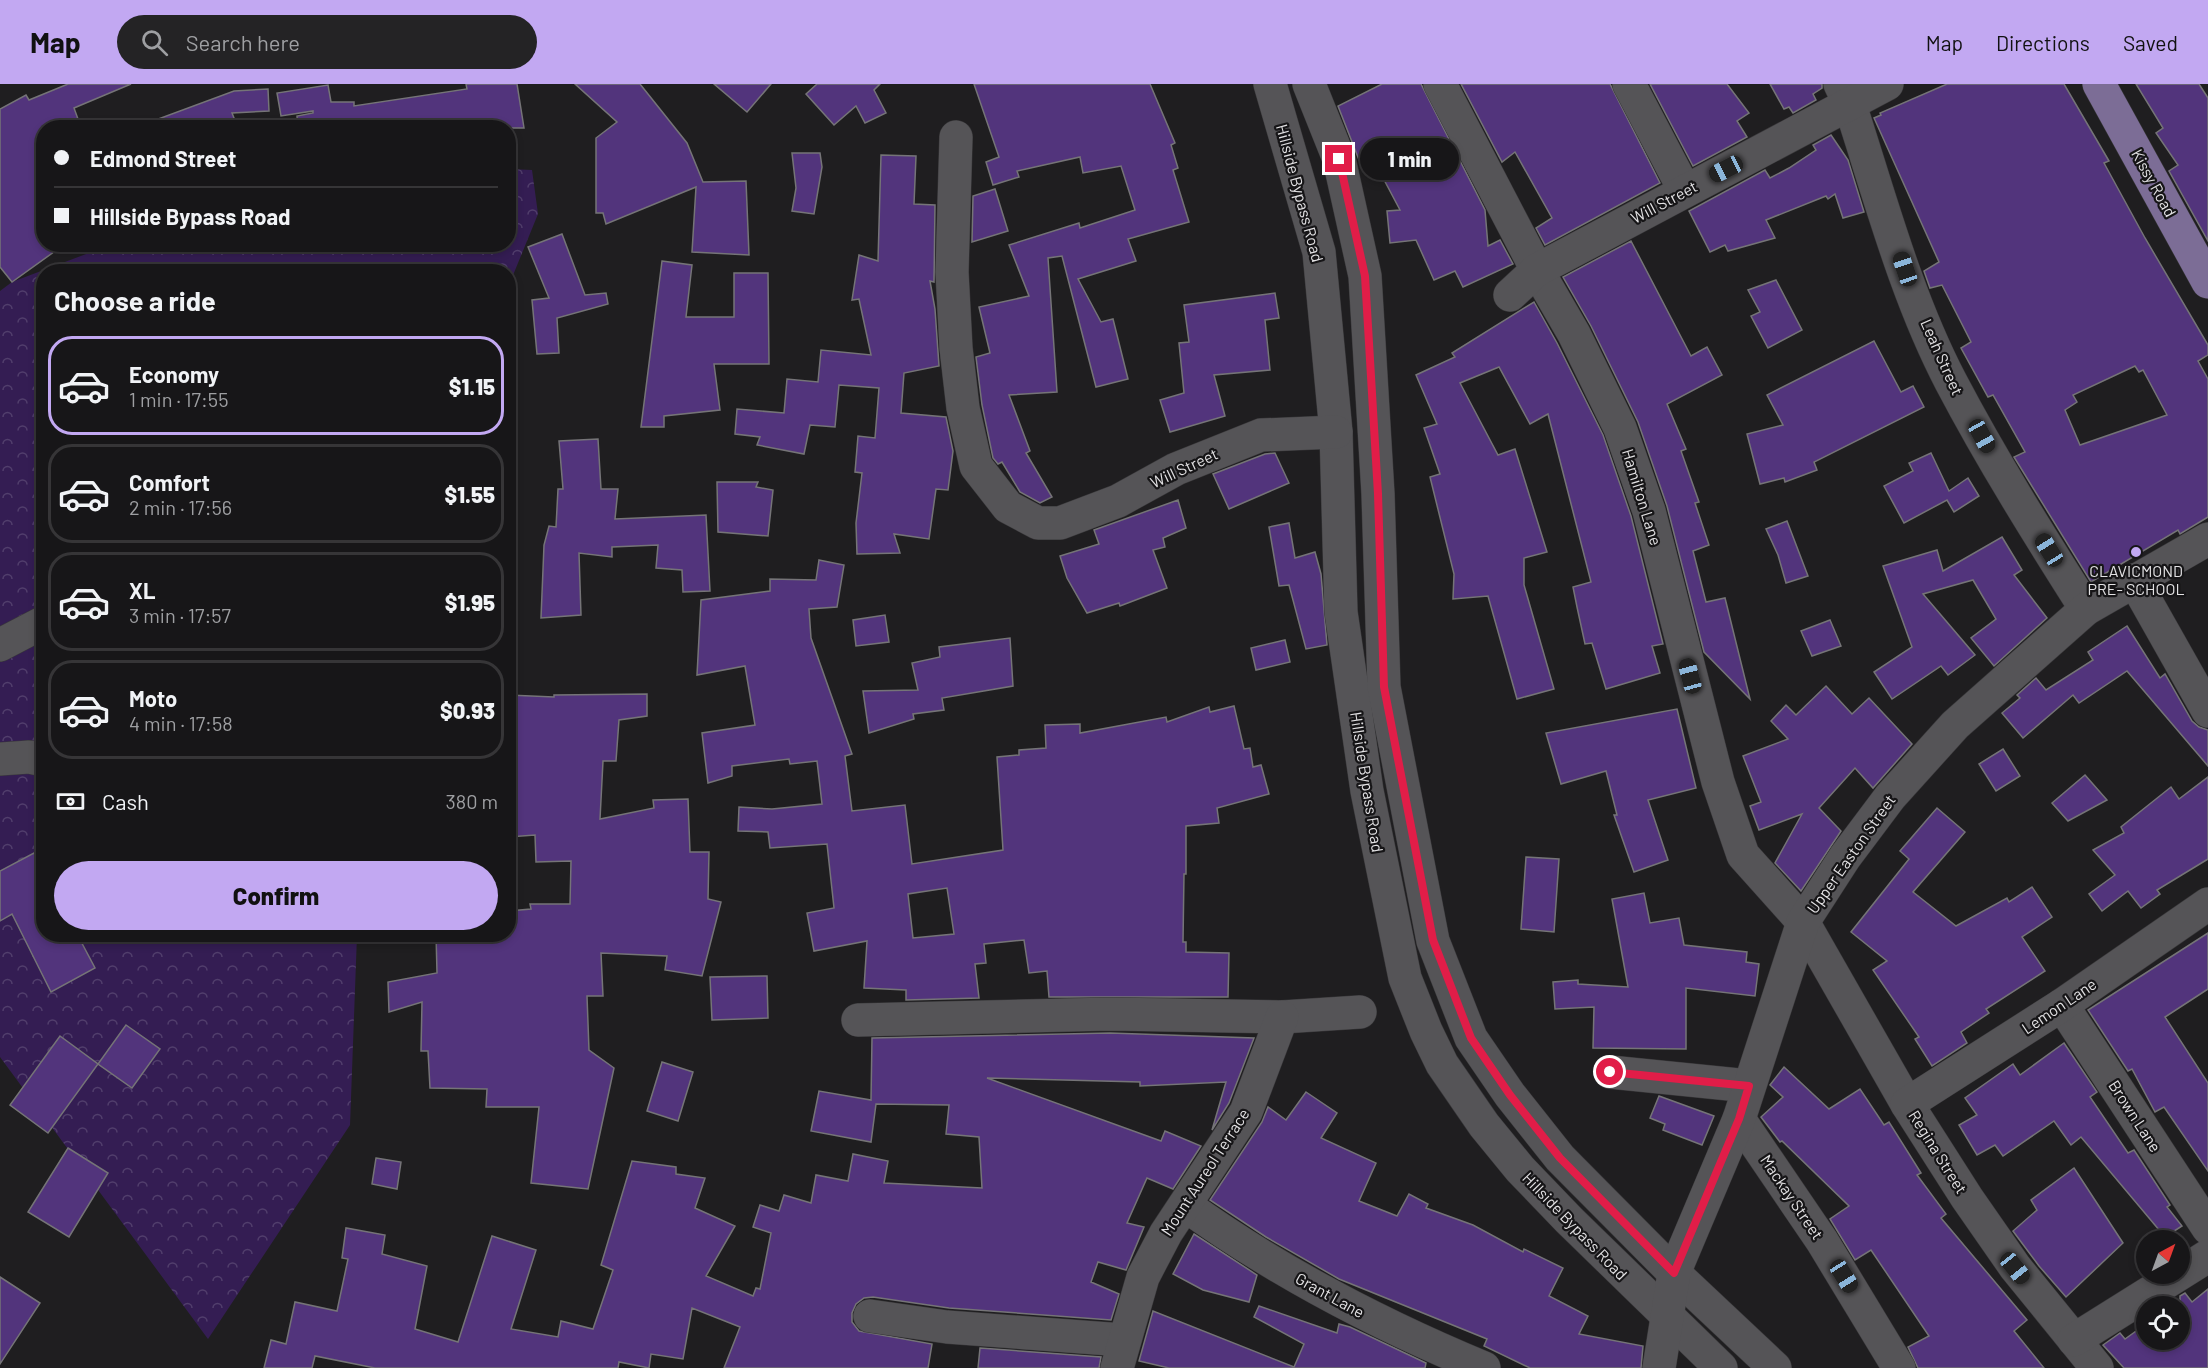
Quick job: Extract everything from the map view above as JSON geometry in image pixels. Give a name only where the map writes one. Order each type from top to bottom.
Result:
[{"type":"main road","name":"Kissy Road","points":[[2099,84],[2208,282]]},
{"type":"street","name":"Hillside Bypass Road","points":[[1270,84],[1319,252],[1336,432],[1341,612],[1367,791],[1405,978],[1442,1064],[1484,1125],[1520,1169],[1569,1220],[1721,1368]]},
{"type":"street","name":"Hillside Bypass Road","points":[[1309,84],[1339,159],[1365,276],[1378,494],[1384,687],[1433,940],[1471,1038],[1510,1095],[1560,1158],[1674,1273],[1775,1368]]},
{"type":"street","name":"Hamilton Lane","points":[[1440,84],[1537,270],[1574,334],[1620,428],[1645,501],[1718,782],[1743,855],[1803,922]]},
{"type":"street","points":[[1629,84],[1686,191]]},
{"type":"street","name":"Will Street","points":[[1510,295],[1537,270],[1686,191],[1845,94],[1887,84]]},
{"type":"street","name":"Leah Street","points":[[1845,94],[1912,290],[1951,381],[2024,511],[2086,609]]},
{"type":"street","name":"Will Street","points":[[956,137],[952,272],[963,408],[976,466],[1008,507],[1038,523],[1060,523],[1118,501],[1176,469],[1261,435],[1336,432]]},
{"type":"street","name":"Upper Easton Street","points":[[1659,1368],[1674,1273],[1739,1119],[1803,922],[1845,857],[1890,797],[1955,725],[2086,609],[2208,539]]},
{"type":"street","points":[[2134,580],[2208,711]]},
{"type":"street","points":[[0,645],[36,626]]},
{"type":"street","points":[[0,759],[36,758]]},
{"type":"street","name":"Lemon Lane","points":[[1907,1104],[2062,1005],[2208,904]]},
{"type":"street","name":"Regina Street","points":[[1803,922],[1907,1104],[2015,1268],[2097,1368]]},
{"type":"street","name":"Brown Lane","points":[[2062,1005],[2208,1228]]},
{"type":"street","points":[[858,1020],[1110,1014],[1282,1017],[1360,1012]]},
{"type":"street","name":"Mount Aureol Terrace","points":[[1120,1354],[1143,1277],[1166,1233],[1246,1112],[1282,1017]]},
{"type":"street","points":[[1610,1072],[1749,1086]]},
{"type":"street","name":"Mackay Street","points":[[1739,1119],[1822,1241],[1899,1368]]},
{"type":"street","name":"Grant Lane","points":[[1185,1205],[1309,1286],[1404,1335],[1484,1368]]},
{"type":"street","points":[[2074,1340],[2208,1256]]},
{"type":"street","points":[[870,1316],[1120,1354]]},
{"type":"green space","points":[[516,169],[532,170],[538,214],[516,268],[516,264],[60,264],[91,252],[516,252]]},
{"type":"green space","points":[[36,273],[36,942],[357,942],[350,1125],[208,1339],[0,1057],[0,291],[12,282]]},
{"type":"building","points":[[68,84],[131,84],[74,108],[78,119],[76,120],[36,120],[36,252],[54,252],[12,282],[0,267],[0,109],[26,95],[29,100]]},
{"type":"building","points":[[466,84],[517,84],[524,128],[516,128],[516,120],[297,120],[297,116],[313,113],[313,111],[281,116],[277,93],[328,85],[331,102],[354,102],[354,106],[467,89]]},
{"type":"building","points":[[575,84],[640,84],[687,143],[703,182],[746,181],[749,255],[692,252],[696,187],[606,224],[603,213],[596,213],[596,138],[617,122]]},
{"type":"building","points":[[714,84],[771,84],[747,112]]},
{"type":"building","points":[[817,84],[880,84],[874,90],[886,113],[865,123],[856,106],[834,125],[806,94]]},
{"type":"building","points":[[974,84],[1150,84],[1175,143],[1171,145],[1178,168],[1173,170],[1189,222],[1128,239],[1136,261],[1078,279],[1101,322],[1113,319],[1128,379],[1096,387],[1062,256],[1048,258],[1057,392],[1009,395],[1030,451],[1026,453],[1052,497],[1040,503],[1020,492],[1002,462],[998,464],[993,458],[982,405],[976,357],[990,353],[979,307],[1029,296],[1009,245],[1079,223],[1080,228],[1135,210],[1121,166],[1083,173],[1080,157],[1017,171],[1019,177],[993,185],[986,162],[999,157]]},
{"type":"building","points":[[1382,84],[1421,84],[1485,210],[1488,246],[1500,240],[1513,264],[1463,287],[1455,271],[1434,280],[1416,240],[1390,243],[1387,211],[1400,210],[1373,159],[1361,165],[1338,106]]},
{"type":"building","points":[[1461,84],[1610,84],[1660,183],[1545,245],[1536,228],[1552,218],[1515,152],[1502,162]]},
{"type":"building","points":[[1650,84],[1727,84],[1749,113],[1737,121],[1747,137],[1693,166]]},
{"type":"building","points":[[1770,84],[1822,84],[1822,88],[1813,94],[1816,100],[1793,113],[1789,107],[1784,109]]},
{"type":"building","points":[[1947,84],[2064,84],[2109,161],[2104,163],[2145,238],[2208,345],[2208,355],[2198,361],[2208,379],[2208,517],[2180,534],[2178,530],[2091,582],[2014,457],[2025,452],[1993,395],[1988,397],[1961,348],[1971,342],[1942,285],[1930,288],[1924,271],[1939,262],[1874,118],[1881,115],[1880,113]],"holes":[[[2135,366],[2139,372],[2143,370],[2167,415],[2080,445],[2065,410],[2077,402],[2073,395]]]},
{"type":"building","points":[[2136,84],[2199,84],[2208,98],[2208,241],[2169,171],[2178,165],[2156,133],[2163,128]]},
{"type":"building","points":[[268,89],[269,111],[232,113],[235,120],[156,120],[234,91]]},
{"type":"building","points":[[1831,135],[1848,160],[1864,212],[1843,218],[1835,194],[1828,199],[1826,196],[1766,220],[1775,238],[1728,251],[1725,245],[1710,252],[1689,211],[1765,170],[1770,178],[1789,168],[1816,150],[1813,145]]},
{"type":"building","points":[[792,153],[820,153],[822,167],[814,214],[792,211],[796,188]]},
{"type":"building","points":[[881,155],[916,156],[914,204],[935,205],[934,282],[930,281],[935,309],[939,366],[904,373],[901,413],[946,417],[953,451],[948,490],[936,489],[929,539],[894,534],[900,553],[857,554],[856,523],[862,473],[855,472],[858,436],[875,438],[879,388],[839,385],[835,427],[810,425],[804,454],[757,445],[760,437],[735,434],[737,409],[784,413],[787,379],[818,382],[821,350],[871,355],[859,299],[852,300],[859,255],[878,261]]},
{"type":"building","points":[[995,189],[1008,231],[972,242],[973,196]]},
{"type":"building","points":[[562,234],[585,295],[606,293],[608,304],[557,318],[559,353],[537,354],[532,300],[549,298],[528,247]]},
{"type":"building","points":[[1631,241],[1691,356],[1707,347],[1722,375],[1667,404],[1686,449],[1681,451],[1699,502],[1695,503],[1709,545],[1693,551],[1706,602],[1725,598],[1750,699],[1704,652],[1667,506],[1638,422],[1591,326],[1563,277]]},
{"type":"building","points":[[662,261],[692,265],[686,317],[734,317],[734,273],[768,273],[769,364],[714,364],[720,410],[664,416],[664,427],[641,427]]},
{"type":"building","points":[[1776,280],[1802,330],[1768,348],[1751,316],[1760,312],[1748,290]]},
{"type":"building","points":[[1275,293],[1279,318],[1265,320],[1270,370],[1214,375],[1225,416],[1170,432],[1160,400],[1184,393],[1179,343],[1189,342],[1184,305]]},
{"type":"building","points":[[1534,302],[1603,435],[1631,516],[1663,644],[1652,646],[1660,673],[1606,689],[1592,643],[1585,644],[1577,607],[1573,587],[1591,582],[1548,414],[1530,424],[1499,367],[1460,383],[1498,455],[1515,449],[1547,552],[1524,558],[1524,585],[1554,689],[1517,699],[1488,596],[1453,599],[1454,574],[1430,477],[1440,474],[1424,428],[1437,424],[1416,375],[1455,357],[1452,353]]},
{"type":"building","points":[[1874,341],[1901,392],[1913,386],[1924,407],[1814,462],[1817,470],[1785,482],[1784,478],[1760,484],[1747,434],[1783,425],[1767,395]]},
{"type":"building","points":[[598,439],[601,489],[618,489],[615,519],[706,515],[710,591],[683,592],[682,570],[656,568],[658,545],[612,547],[612,557],[579,553],[581,615],[541,618],[544,545],[549,526],[556,527],[558,489],[563,489],[559,441]]},
{"type":"building","points":[[1275,453],[1289,483],[1229,509],[1213,474],[1265,454]]},
{"type":"building","points":[[1931,453],[1949,491],[1968,478],[1979,496],[1954,512],[1947,500],[1904,523],[1884,486],[1913,471],[1909,463]]},
{"type":"building","points":[[717,482],[758,482],[756,487],[773,490],[768,536],[718,532]]},
{"type":"building","points":[[1178,500],[1186,528],[1163,538],[1165,547],[1153,550],[1167,588],[1120,606],[1119,603],[1087,613],[1067,578],[1060,556],[1099,544],[1094,530]]},
{"type":"building","points":[[1787,521],[1808,576],[1786,583],[1778,555],[1766,529]]},
{"type":"building","points":[[1289,523],[1295,558],[1315,552],[1321,574],[1327,645],[1306,649],[1289,585],[1279,586],[1269,527]]},
{"type":"building","points":[[2002,537],[2022,570],[2014,575],[2047,618],[1994,666],[1971,638],[1996,619],[1973,580],[1923,594],[1975,655],[1948,675],[1941,666],[1892,699],[1874,672],[1912,647],[1883,566],[1937,550],[1943,571]]},
{"type":"building","points":[[819,560],[844,565],[837,607],[809,609],[811,638],[852,754],[845,756],[852,811],[905,805],[912,864],[1003,850],[997,757],[1019,755],[1019,750],[1046,748],[1045,725],[1080,724],[1080,733],[1166,717],[1167,722],[1209,707],[1210,712],[1234,706],[1244,749],[1250,748],[1253,767],[1261,765],[1269,794],[1217,808],[1219,823],[1186,826],[1186,874],[1184,874],[1183,942],[1186,942],[1186,952],[1229,953],[1228,997],[1049,997],[1047,971],[1029,973],[1024,940],[984,944],[986,963],[975,964],[979,998],[906,1000],[906,990],[864,988],[867,941],[814,951],[807,913],[834,908],[827,844],[770,848],[768,832],[738,831],[739,807],[772,809],[822,804],[817,761],[790,764],[789,759],[732,766],[732,776],[708,783],[702,733],[755,725],[745,666],[697,675],[701,600],[770,591],[770,579],[816,580]],"holes":[[[947,888],[954,934],[913,938],[908,894]]]},
{"type":"building","points":[[885,615],[889,642],[856,646],[853,620]]},
{"type":"building","points":[[1830,620],[1841,646],[1812,656],[1801,631]]},
{"type":"building","points":[[2127,626],[2160,678],[2165,674],[2192,721],[2208,730],[2208,766],[2127,671],[2079,703],[2073,695],[2023,738],[2002,713],[2020,698],[2017,695],[2036,678],[2046,690],[2093,660],[2088,652]]},
{"type":"building","points":[[1010,638],[1013,686],[942,698],[944,710],[913,714],[914,719],[869,733],[863,691],[918,690],[912,663],[940,657],[939,647]]},
{"type":"building","points":[[1285,640],[1290,662],[1256,670],[1251,648]]},
{"type":"building","points":[[1826,686],[1852,714],[1869,698],[1912,744],[1873,788],[1855,768],[1819,808],[1841,831],[1801,891],[1775,863],[1802,814],[1759,830],[1750,806],[1761,802],[1743,756],[1788,739],[1771,721],[1786,705],[1796,715]]},
{"type":"building","points":[[647,694],[647,716],[619,720],[616,761],[603,761],[600,819],[654,808],[653,800],[688,799],[690,852],[709,852],[708,899],[721,902],[702,976],[665,970],[667,956],[601,953],[603,996],[587,996],[589,1050],[614,1068],[588,1189],[531,1183],[539,1107],[486,1107],[487,1089],[430,1088],[428,1051],[421,1051],[422,1002],[389,1012],[388,982],[437,973],[436,942],[516,942],[516,910],[531,909],[530,904],[570,904],[571,861],[536,862],[535,835],[516,836],[516,695],[554,697],[554,695]]},
{"type":"building","points":[[1677,709],[1696,788],[1648,800],[1668,860],[1634,872],[1614,815],[1617,815],[1606,771],[1561,784],[1546,733]]},
{"type":"building","points":[[2003,749],[2020,776],[1996,791],[1979,764]]},
{"type":"building","points":[[2085,775],[2107,800],[2068,821],[2052,803]]},
{"type":"building","points":[[2208,777],[2208,859],[2157,890],[2160,894],[2141,908],[2128,891],[2102,911],[2089,894],[2115,875],[2093,850],[2124,833],[2121,827],[2171,787],[2179,799]]},
{"type":"building","points":[[1937,808],[1965,832],[1913,892],[1956,926],[2007,898],[2009,902],[2032,887],[2052,917],[2022,937],[2045,971],[1986,1009],[1989,1013],[1961,1032],[1967,1043],[1932,1066],[1915,1039],[1919,1037],[1873,970],[1887,961],[1851,932],[1909,859],[1900,851]]},
{"type":"building","points":[[34,853],[36,856],[36,942],[81,942],[95,968],[51,992],[12,914],[0,921],[0,871]]},
{"type":"building","points":[[1526,857],[1559,859],[1554,932],[1521,929]]},
{"type":"building","points":[[1644,893],[1650,923],[1679,918],[1684,945],[1747,952],[1746,962],[1759,964],[1755,996],[1686,988],[1686,1049],[1593,1048],[1594,1007],[1555,1009],[1553,982],[1578,980],[1578,984],[1628,987],[1612,899]]},
{"type":"building","points":[[2208,933],[2208,989],[2165,1017],[2208,1083],[2208,1171],[2164,1107],[2155,1112],[2132,1069],[2128,1071],[2088,1010]]},
{"type":"building","points":[[767,976],[768,1018],[712,1020],[710,977]]},
{"type":"building","points":[[126,1025],[160,1049],[132,1088],[98,1064]]},
{"type":"building","points":[[1110,1033],[1254,1038],[1229,1103],[1212,1130],[1226,1082],[1140,1086],[1140,1082],[987,1078],[1161,1141],[1165,1131],[1201,1146],[1173,1189],[1147,1178],[1127,1223],[1144,1227],[1126,1270],[1098,1262],[1091,1282],[1119,1294],[1111,1320],[949,1308],[873,1297],[864,1298],[856,1304],[852,1313],[852,1322],[859,1331],[932,1344],[928,1368],[724,1368],[740,1327],[692,1308],[683,1359],[651,1354],[649,1368],[619,1362],[618,1368],[375,1368],[315,1356],[312,1368],[264,1368],[271,1340],[286,1344],[295,1302],[337,1311],[348,1259],[342,1258],[346,1228],[385,1235],[382,1254],[427,1266],[415,1329],[458,1342],[492,1236],[536,1250],[511,1329],[558,1337],[561,1321],[593,1329],[613,1270],[601,1265],[632,1161],[676,1167],[676,1174],[705,1178],[695,1208],[735,1226],[706,1276],[753,1296],[756,1288],[760,1289],[771,1233],[753,1227],[760,1205],[779,1211],[784,1195],[811,1203],[816,1175],[848,1181],[853,1154],[888,1161],[884,1183],[982,1188],[979,1137],[946,1134],[949,1105],[876,1104],[871,1142],[811,1131],[819,1091],[871,1100],[872,1038]]},
{"type":"building","points":[[60,1036],[98,1064],[48,1133],[10,1105]]},
{"type":"building","points":[[2064,1043],[2097,1092],[2090,1097],[2128,1153],[2134,1150],[2170,1205],[2167,1207],[2182,1226],[2176,1230],[2159,1230],[2081,1137],[2071,1145],[2054,1121],[2003,1156],[1995,1145],[1977,1155],[1959,1125],[1977,1115],[1965,1098],[2013,1064],[2020,1075]]},
{"type":"building","points":[[662,1062],[693,1072],[678,1121],[647,1111]]},
{"type":"building","points":[[1784,1067],[1829,1109],[1860,1089],[1884,1125],[1889,1122],[1921,1173],[1917,1175],[1946,1214],[1941,1218],[2027,1320],[2014,1331],[2044,1368],[1918,1368],[1908,1347],[1929,1336],[1871,1250],[1855,1260],[1830,1219],[1849,1206],[1782,1141],[1780,1142],[1761,1117],[1783,1097],[1770,1085]]},
{"type":"building","points":[[1306,1092],[1337,1113],[1321,1138],[1376,1163],[1359,1201],[1397,1216],[1409,1194],[1428,1204],[1426,1208],[1473,1225],[1523,1252],[1524,1249],[1563,1268],[1549,1296],[1588,1316],[1579,1334],[1643,1346],[1641,1368],[1530,1368],[1484,1346],[1487,1339],[1339,1279],[1266,1237],[1210,1200],[1262,1122],[1268,1107],[1286,1120]]},
{"type":"building","points":[[1659,1096],[1714,1116],[1702,1145],[1663,1130],[1665,1124],[1650,1118]]},
{"type":"building","points":[[68,1148],[108,1173],[69,1237],[28,1212]]},
{"type":"building","points":[[376,1158],[401,1162],[397,1189],[372,1184]]},
{"type":"building","points":[[2074,1168],[2123,1243],[2066,1297],[2013,1231],[2037,1210],[2031,1200]]},
{"type":"building","points":[[1194,1234],[1257,1275],[1249,1302],[1203,1290],[1173,1274]]},
{"type":"building","points":[[0,1277],[40,1303],[0,1364]]},
{"type":"building","points":[[2208,1289],[2208,1368],[2124,1368],[2103,1345],[2120,1333],[2125,1339],[2136,1331],[2136,1350],[2190,1350],[2190,1299],[2192,1302]]},
{"type":"building","points":[[1259,1306],[1337,1333],[1339,1324],[1350,1327],[1426,1363],[1425,1368],[1169,1368],[1139,1361],[1153,1311],[1294,1367],[1304,1344],[1254,1317]]},
{"type":"building","points":[[980,1348],[1101,1357],[1099,1368],[978,1368]]},
{"type":"place","name":"CLAVICMOND PRE- SCHOOL","points":[[2136,552]]},
{"type":"route","points":[[1339,159],[1365,276],[1378,494],[1384,687],[1433,940],[1471,1038],[1510,1095],[1560,1158],[1674,1273],[1739,1119],[1749,1086],[1610,1072]]}]
